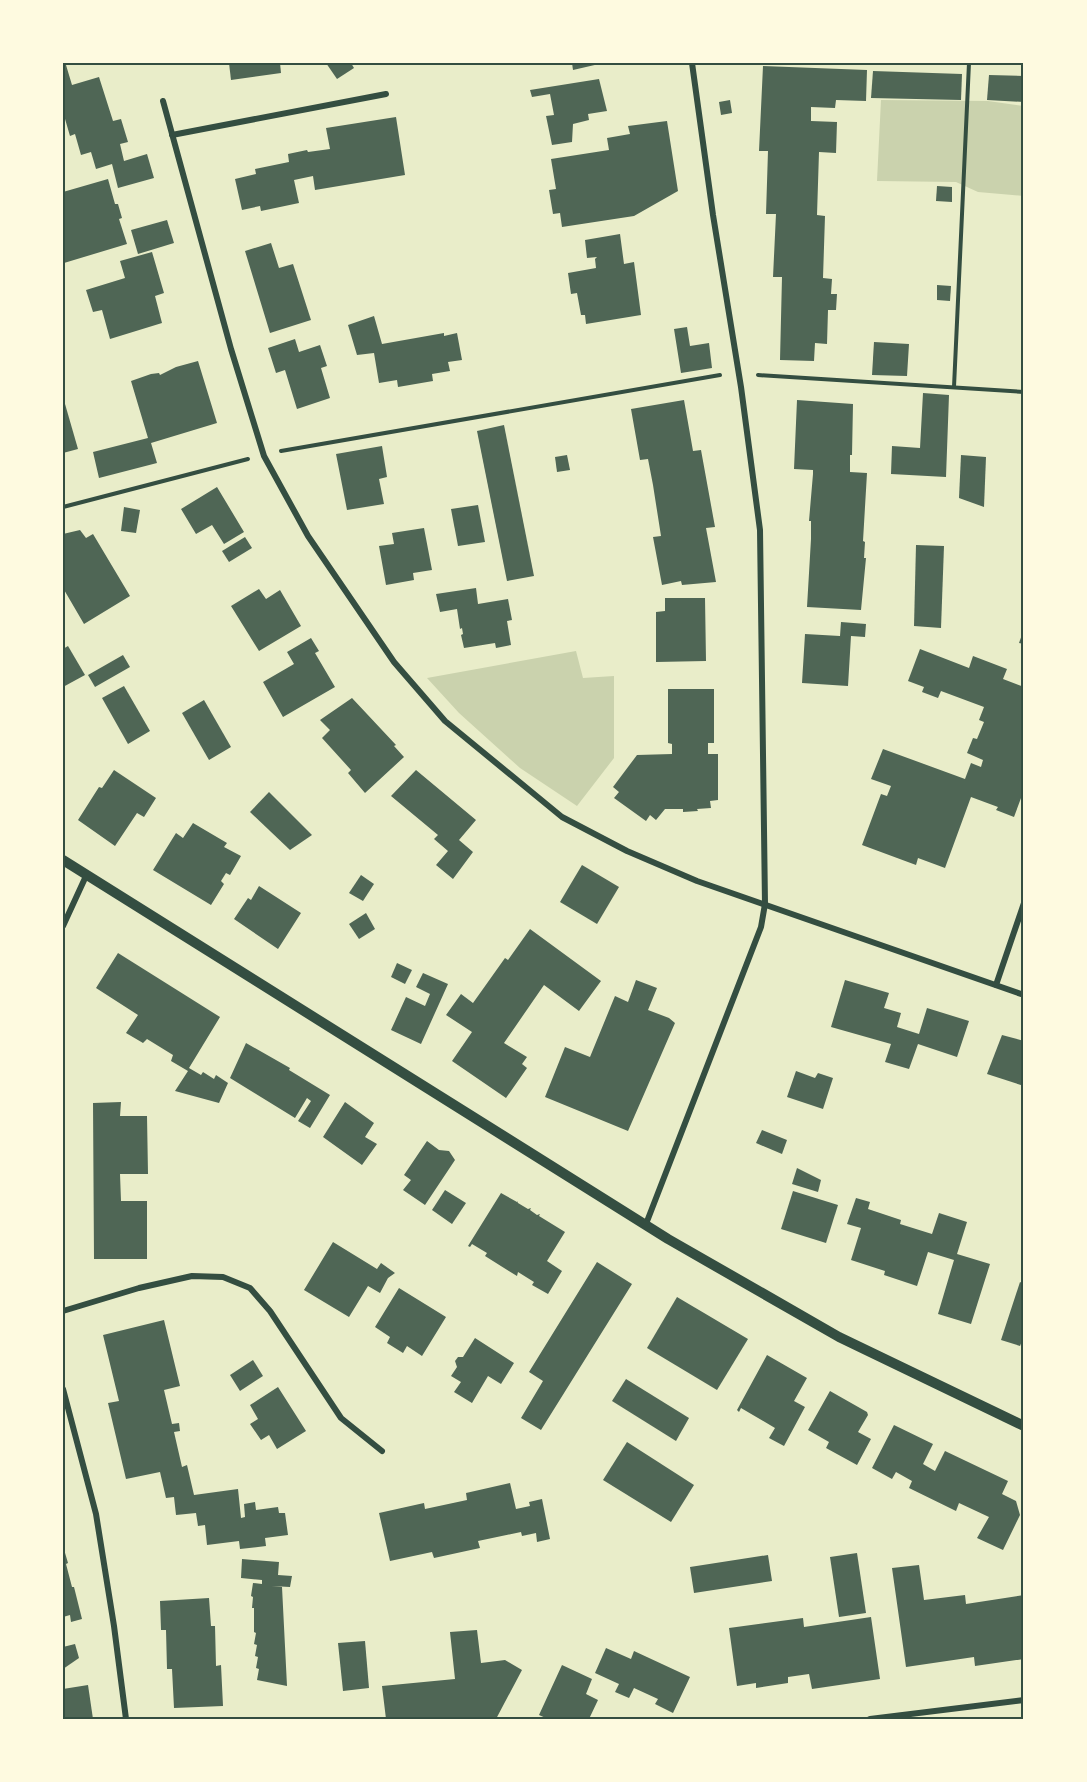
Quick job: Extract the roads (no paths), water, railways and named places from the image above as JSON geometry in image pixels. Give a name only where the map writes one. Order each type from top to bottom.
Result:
[{"type":"street","points":[[646,1224],[761,927],[765,904],[760,530],[692,63]]},
{"type":"street","points":[[172,135],[386,94]]},
{"type":"street","points":[[163,101],[228,338],[264,456],[309,536],[388,652],[446,721],[562,817],[627,851],[698,881],[1024,995]]},
{"type":"street","points":[[63,860],[646,1224],[839,1336],[1024,1426]]},
{"type":"street","points":[[63,926],[86,876]]},
{"type":"street","points":[[996,985],[1024,903]]},
{"type":"street","points":[[63,1311],[139,1288],[192,1276],[223,1277],[250,1288],[270,1311],[341,1418],[382,1451]]},
{"type":"street","points":[[63,1389],[96,1514],[126,1719]]},
{"type":"street","points":[[870,1719],[1024,1700]]}]
